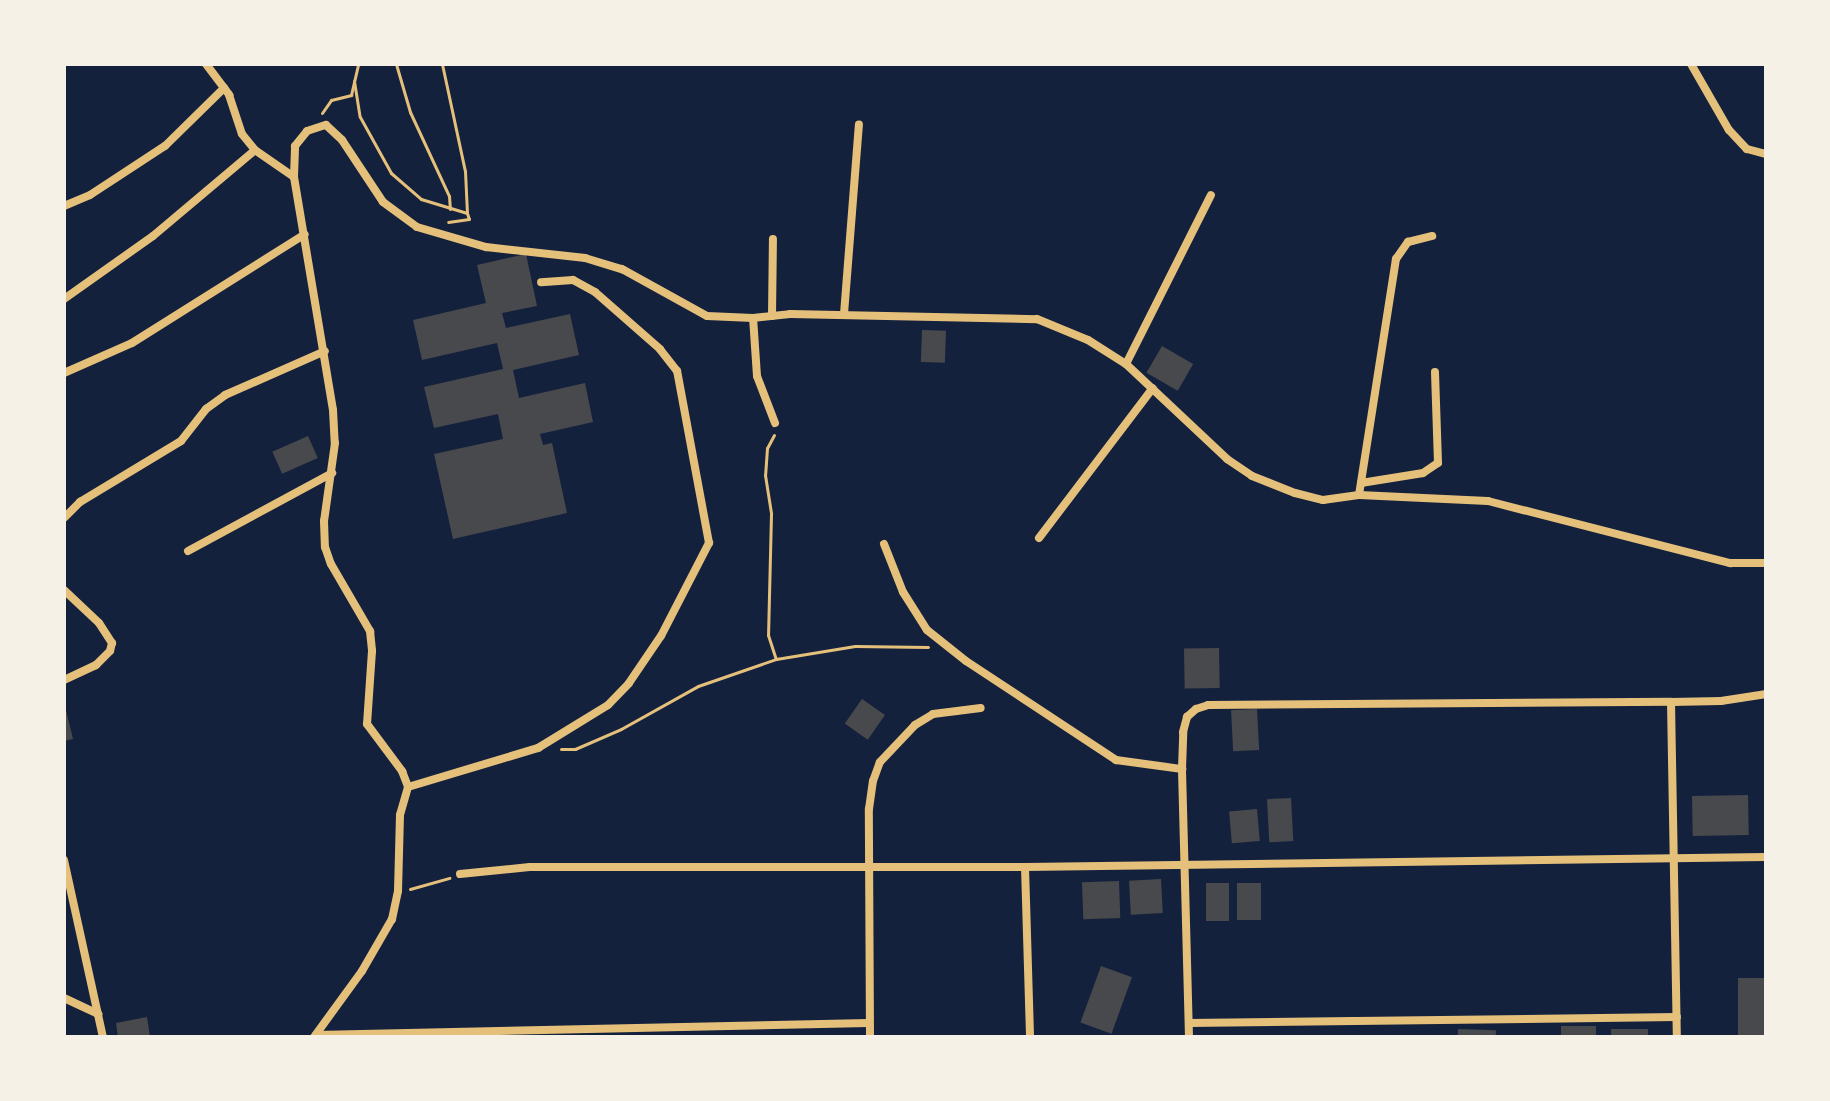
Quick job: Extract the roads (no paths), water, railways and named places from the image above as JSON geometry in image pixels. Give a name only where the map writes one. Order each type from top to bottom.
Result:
[{"type":"street","points":[[206,64],[224,88],[242,134],[255,150],[294,177]]},
{"type":"street","points":[[1691,64],[1729,130],[1747,149],[1766,154]]},
{"type":"street","points":[[64,206],[90,195],[165,146],[224,88]]},
{"type":"street","points":[[315,1036],[376,950],[392,919],[398,891],[400,815],[408,787],[393,759],[371,734],[365,713],[372,651],[370,631],[331,564],[325,547],[324,521],[335,443],[325,351],[294,177],[295,146],[316,125],[326,125],[334,130],[383,202],[394,213],[424,230],[486,247],[585,258],[622,269],[707,316],[753,318],[844,314],[1037,319],[1088,340],[1126,364],[1227,459],[1252,476],[1323,500],[1359,495],[1488,501],[1730,563],[1766,563]]},
{"type":"street","points":[[844,314],[859,125]]},
{"type":"street","points":[[64,299],[153,236],[255,150]]},
{"type":"street","points":[[1126,364],[1211,195]]},
{"type":"street","points":[[64,373],[132,343],[305,234]]},
{"type":"street","points":[[1359,495],[1396,259],[1408,242],[1432,236]]},
{"type":"street","points":[[772,316],[773,239]]},
{"type":"street","points":[[408,787],[538,748],[585,722],[629,683],[683,598],[709,543],[705,507],[677,371],[660,349],[595,292],[573,280],[541,282]]},
{"type":"street","points":[[753,318],[757,376],[775,423]]},
{"type":"street","points":[[64,518],[80,502],[181,441],[206,409],[225,395],[325,351]]},
{"type":"street","points":[[1361,483],[1423,473],[1438,463],[1435,372]]},
{"type":"street","points":[[1039,538],[1153,388]]},
{"type":"street","points":[[188,551],[332,473]]},
{"type":"street","points":[[884,544],[903,592],[927,630],[948,647],[1100,752],[1116,760],[1182,769]]},
{"type":"street","points":[[64,590],[99,623],[112,643],[110,651],[96,665],[64,680]]},
{"type":"street","points":[[1189,1037],[1182,769],[1187,717],[1208,705],[1671,702],[1721,701],[1766,694]]},
{"type":"street","points":[[1671,702],[1677,1037]]},
{"type":"street","points":[[870,1037],[869,809],[880,762],[901,736],[933,714],[981,708]]},
{"type":"street","points":[[460,874],[530,867],[1025,867],[1766,857]]},
{"type":"street","points":[[64,860],[103,1037]]},
{"type":"street","points":[[1025,867],[1030,1037]]},
{"type":"street","points":[[64,998],[99,1014]]},
{"type":"street","points":[[1189,1023],[1677,1017]]},
{"type":"street","points":[[315,1036],[869,1023]]}]
